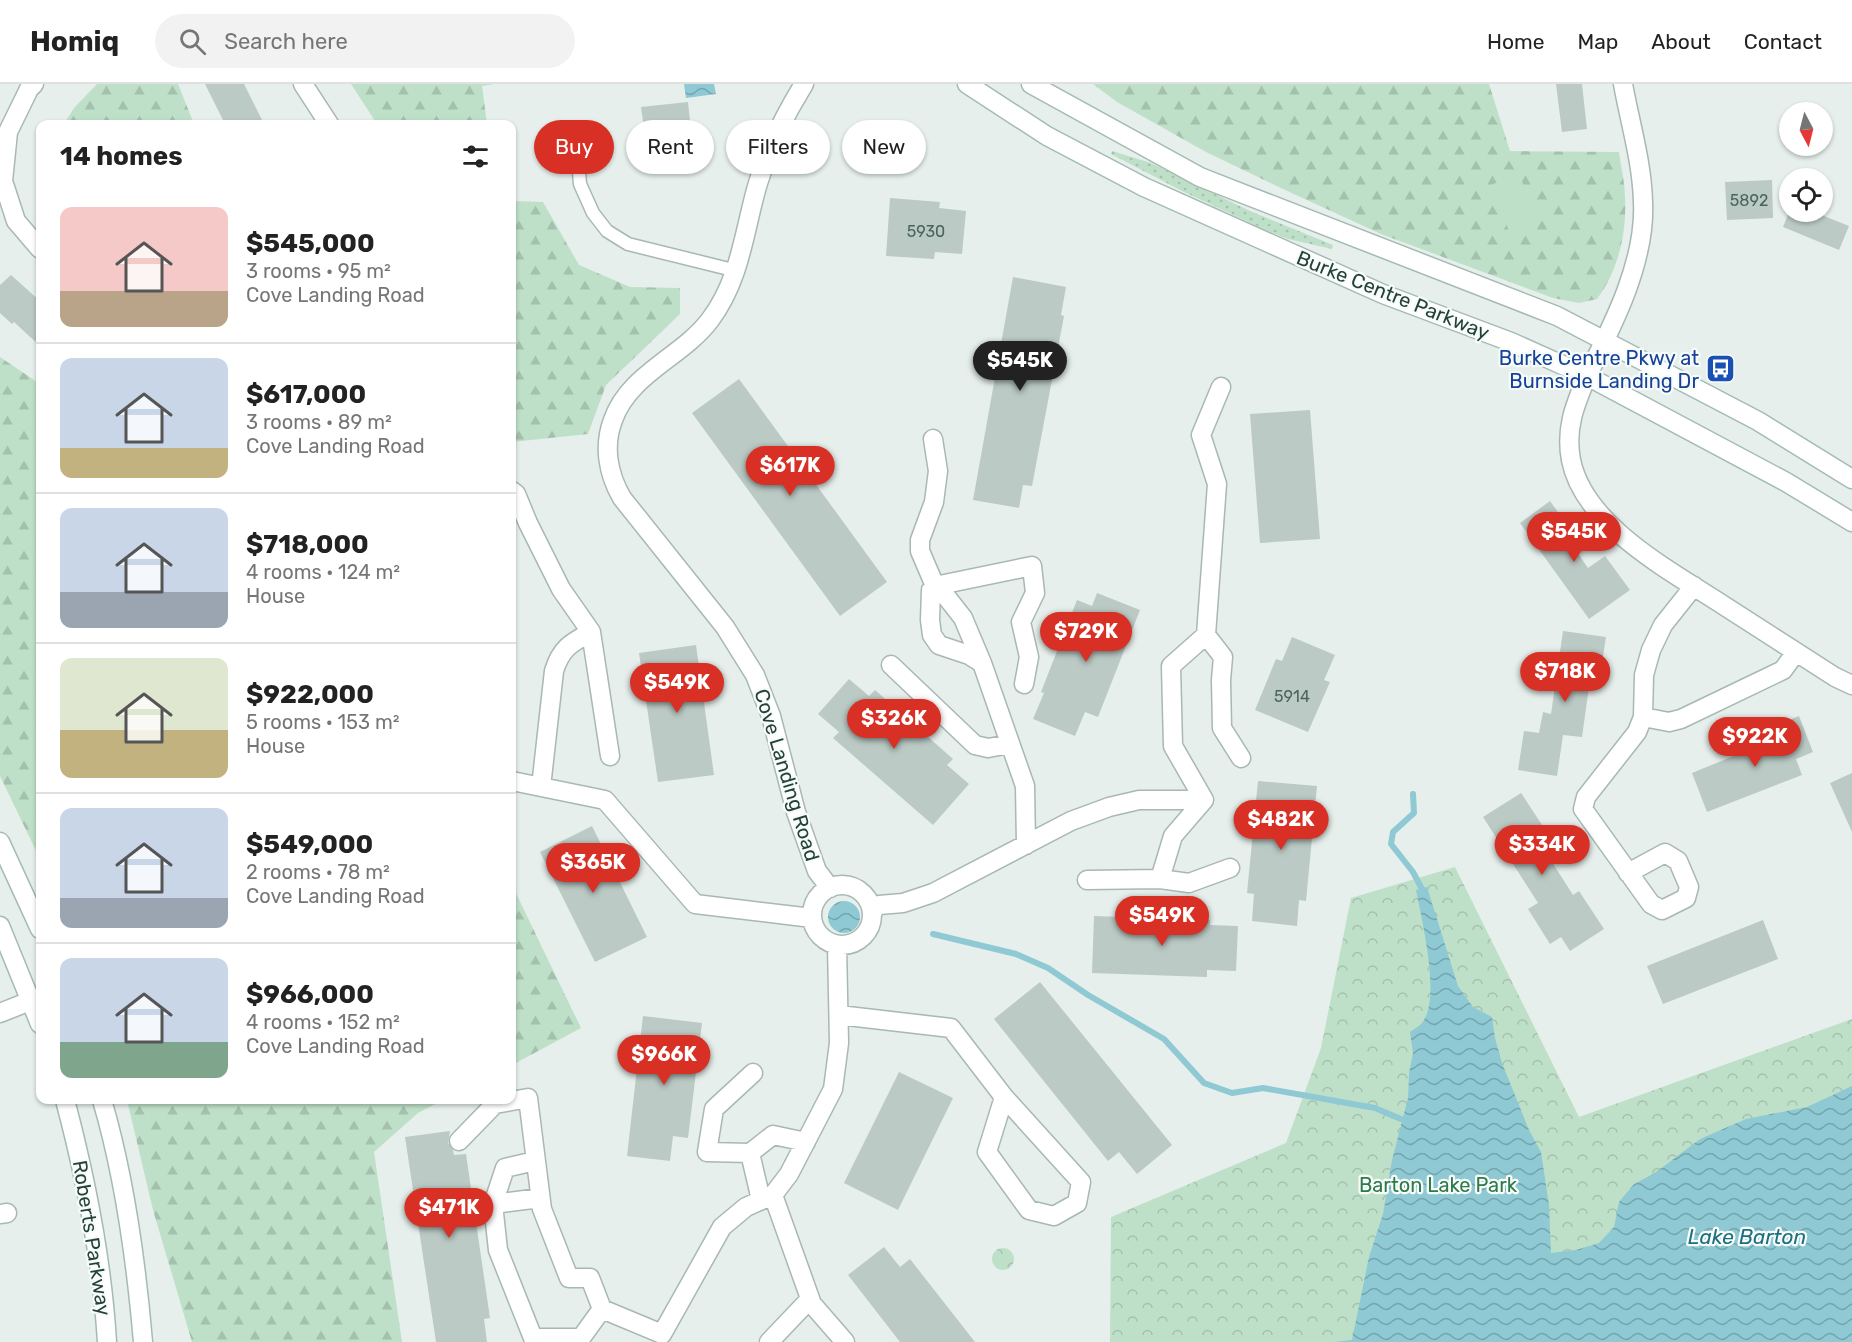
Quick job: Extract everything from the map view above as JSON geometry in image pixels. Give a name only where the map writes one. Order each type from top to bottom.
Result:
[{"type":"street","points":[[34,84],[29,89],[8,132],[3,181],[16,221],[36,244]]},
{"type":"street","points":[[303,84],[326,120]]},
{"type":"street","name":"Cove Landing Road","points":[[804,84],[781,123],[769,150],[736,272],[725,298],[710,321],[680,351],[627,394],[613,417],[607,447],[609,467],[615,487],[622,498],[725,627],[755,675],[771,716],[799,822],[817,871],[830,888]]},
{"type":"street","name":"Burke Centre Parkway","points":[[967,84],[1047,136],[1144,187],[1383,294],[1511,342],[1587,376],[1786,482],[1852,522]]},
{"type":"street","name":"Burke Centre Parkway","points":[[1031,84],[1200,177],[1557,316],[1758,421],[1852,479]]},
{"type":"street","points":[[1623,84],[1639,160],[1644,204],[1636,262],[1570,420],[1571,460],[1577,480],[1592,504],[1623,537],[1796,652],[1852,685]]},
{"type":"street","points":[[1221,387],[1201,435],[1217,484],[1206,635],[1223,657],[1222,728],[1241,758]]},
{"type":"street","points":[[933,439],[938,471],[934,502],[920,540],[920,551],[935,586],[963,618],[982,663],[1025,786],[1026,845]]},
{"type":"street","points":[[516,494],[561,589],[591,632],[610,756]]},
{"type":"street","points":[[982,663],[969,655],[939,645],[932,635],[931,590],[935,586],[1032,566],[1035,593],[1021,622],[1029,657],[1024,684]]},
{"type":"street","points":[[1628,873],[1583,809],[1586,797],[1637,732],[1643,717],[1644,675],[1651,650],[1663,625],[1694,586]]},
{"type":"street","points":[[541,787],[558,657],[569,644],[591,632]]},
{"type":"street","points":[[1203,800],[1173,746],[1171,666],[1206,635]]},
{"type":"street","points":[[1643,717],[1669,722],[1681,719],[1783,670],[1796,652]]},
{"type":"street","points":[[891,665],[975,745],[988,748],[1010,744]]},
{"type":"street","points":[[516,782],[605,800],[695,904],[812,918]]},
{"type":"street","points":[[872,911],[879,905],[903,903],[933,893],[1071,821],[1109,807],[1138,800],[1203,800]]},
{"type":"street","points":[[1160,879],[1173,836],[1203,800]]},
{"type":"street","points":[[0,842],[36,920]]},
{"type":"street","points":[[1087,880],[1160,879],[1189,883],[1230,868]]},
{"type":"street","points":[[839,886],[857,889],[864,895],[872,911],[872,920],[865,935],[852,944],[837,945],[826,941],[819,934],[812,918],[816,900],[830,888],[839,886]]},
{"type":"street","points":[[0,926],[36,998],[0,1013]]},
{"type":"street","points":[[516,1100],[528,1098],[542,1209],[569,1278],[590,1278],[602,1309],[662,1334],[722,1227],[746,1207],[767,1198],[789,1174],[833,1089],[839,1043],[837,945]]},
{"type":"street","points":[[839,1015],[951,1028],[1004,1097],[1081,1182],[1077,1203],[1054,1216],[1029,1210],[987,1152],[1004,1097]]},
{"type":"street","points":[[753,1073],[714,1109],[707,1152],[750,1153],[773,1135],[806,1142]]},
{"type":"street","name":"Roberts Parkway","points":[[66,1104],[95,1228],[107,1342]]},
{"type":"street","name":"Roberts Parkway","points":[[103,1104],[129,1221],[143,1342]]},
{"type":"street","points":[[459,1141],[495,1104]]},
{"type":"street","points":[[750,1153],[767,1198],[793,1246],[812,1304],[845,1342]]},
{"type":"street","points":[[535,1161],[505,1168],[493,1204],[498,1250],[533,1338],[581,1338],[602,1309]]},
{"type":"street","points":[[493,1204],[540,1198]]},
{"type":"street","points":[[769,1342],[810,1299]]},
{"type":"lane","points":[[579,174],[580,184],[593,213],[607,231],[628,244],[736,272]]},
{"type":"green space","points":[[97,84],[178,84],[192,120],[66,120],[74,108]]},
{"type":"green space","points":[[351,84],[494,84],[482,86],[486,120],[374,120]]},
{"type":"green space","points":[[1093,84],[1489,84],[1510,151],[1619,152],[1625,211],[1623,238],[1616,264],[1597,299],[1579,303],[1553,298],[1381,234],[1283,189],[1206,152],[1117,102]]},
{"type":"green space","points":[[1112,151],[1151,163],[1250,211],[1333,245],[1332,249],[1288,239],[1266,230],[1184,192],[1111,154]]},
{"type":"green space","points":[[1519,173],[1538,225],[1511,236],[1491,185]]},
{"type":"green space","points":[[516,201],[543,202],[579,265],[630,287],[680,288],[680,314],[606,385],[588,434],[516,442]]},
{"type":"green space","points":[[0,357],[36,381],[36,851],[0,776]]},
{"type":"green space","name":"Barton Lake Park","points":[[1455,867],[1579,1117],[1852,1019],[1852,1342],[1110,1342],[1111,1217],[1286,1143],[1321,1048],[1351,898]]},
{"type":"green space","points":[[516,893],[581,1028],[516,1063]]},
{"type":"green space","points":[[128,1104],[435,1104],[418,1113],[374,1152],[402,1342],[192,1342],[153,1210]]},
{"type":"green space","points":[[999,1248],[1007,1248],[1014,1255],[1014,1263],[1007,1270],[999,1270],[992,1263],[992,1255]]},
{"type":"water","points":[[684,84],[714,84],[716,94],[686,98]]},
{"type":"water","name":"Lake Barton","points":[[1427,887],[1458,986],[1473,1007],[1492,1017],[1502,1063],[1529,1130],[1541,1152],[1549,1205],[1551,1253],[1576,1250],[1599,1243],[1614,1227],[1619,1202],[1634,1184],[1655,1173],[1700,1139],[1746,1119],[1807,1107],[1852,1086],[1852,1342],[1334,1342],[1352,1340],[1369,1257],[1383,1214],[1392,1160],[1408,1098],[1413,1053],[1410,1032],[1423,1022],[1428,1008],[1430,976],[1416,890]]},
{"type":"water","points":[[844,901],[855,906],[860,917],[855,928],[844,933],[833,928],[828,917],[833,906]]},
{"type":"building","points":[[205,84],[244,84],[262,120],[223,120]]},
{"type":"building","points":[[1556,84],[1582,84],[1587,129],[1562,132]]},
{"type":"building","points":[[688,102],[690,120],[643,120],[641,107]]},
{"type":"building","points":[[1772,180],[1773,218],[1727,220],[1725,182]]},
{"type":"building","points":[[890,198],[940,202],[939,208],[966,211],[962,254],[935,252],[934,259],[886,256]]},
{"type":"building","points":[[1833,220],[1849,226],[1839,250],[1783,227],[1785,222],[1833,222]]},
{"type":"building","points":[[11,275],[36,297],[36,342],[14,322],[12,324],[0,313],[0,285]]},
{"type":"building","points":[[1013,277],[1066,287],[1061,315],[1064,316],[1032,486],[1023,485],[1019,508],[973,500]]},
{"type":"building","points":[[739,379],[887,582],[840,616],[692,413]]},
{"type":"building","points":[[1310,410],[1320,539],[1260,543],[1250,414]]},
{"type":"building","points":[[1550,501],[1574,535],[1568,539],[1588,568],[1605,556],[1630,590],[1589,619],[1520,523]]},
{"type":"building","points":[[1097,593],[1140,610],[1098,717],[1085,712],[1075,736],[1033,719],[1044,693],[1041,692],[1077,600],[1092,606]]},
{"type":"building","points":[[1563,631],[1606,637],[1599,682],[1590,680],[1582,737],[1563,735],[1557,776],[1518,770],[1524,731],[1539,733],[1543,712],[1551,714]]},
{"type":"building","points":[[1292,637],[1335,655],[1324,680],[1330,682],[1308,732],[1255,710],[1276,659],[1282,661]]},
{"type":"building","points":[[696,645],[714,775],[658,782],[639,653]]},
{"type":"building","points":[[849,679],[869,696],[875,690],[953,759],[947,765],[969,784],[933,825],[833,738],[839,732],[818,714]]},
{"type":"building","points":[[1799,716],[1813,752],[1796,759],[1802,775],[1707,812],[1692,773],[1780,737],[1775,725]]},
{"type":"building","points":[[1852,773],[1852,832],[1830,783]]},
{"type":"building","points":[[1258,781],[1317,786],[1306,901],[1299,900],[1297,926],[1252,921],[1254,894],[1247,893]]},
{"type":"building","points":[[1521,793],[1544,828],[1534,834],[1573,895],[1579,891],[1604,929],[1570,951],[1561,937],[1550,944],[1528,909],[1538,903],[1483,817]]},
{"type":"building","points":[[592,826],[647,937],[595,962],[540,852]]},
{"type":"building","points":[[1094,916],[1210,920],[1210,925],[1238,926],[1236,971],[1207,970],[1207,977],[1092,973]]},
{"type":"building","points":[[1763,920],[1778,959],[1663,1004],[1647,966]]},
{"type":"building","points":[[1040,982],[1172,1145],[1137,1174],[1119,1152],[1108,1161],[994,1019]]},
{"type":"building","points":[[643,1016],[702,1023],[688,1138],[673,1136],[670,1161],[627,1156]]},
{"type":"building","points":[[899,1072],[953,1098],[898,1210],[844,1183]]},
{"type":"building","points":[[450,1131],[448,1143],[454,1155],[466,1154],[490,1318],[484,1319],[487,1342],[436,1342],[405,1137]]},
{"type":"building","points":[[884,1247],[900,1267],[910,1259],[975,1342],[900,1342],[848,1275]]},
{"type":"waterway","points":[[1413,794],[1414,813],[1393,832],[1391,844],[1413,872],[1422,889]]},
{"type":"waterway","points":[[933,934],[1016,954],[1048,968],[1088,995],[1164,1039],[1204,1083],[1232,1093],[1263,1088],[1375,1108],[1401,1119]]},
{"type":"place","name":"Burke Centre Pkwy at Burnside Landing Dr","points":[[1720,369]]}]
